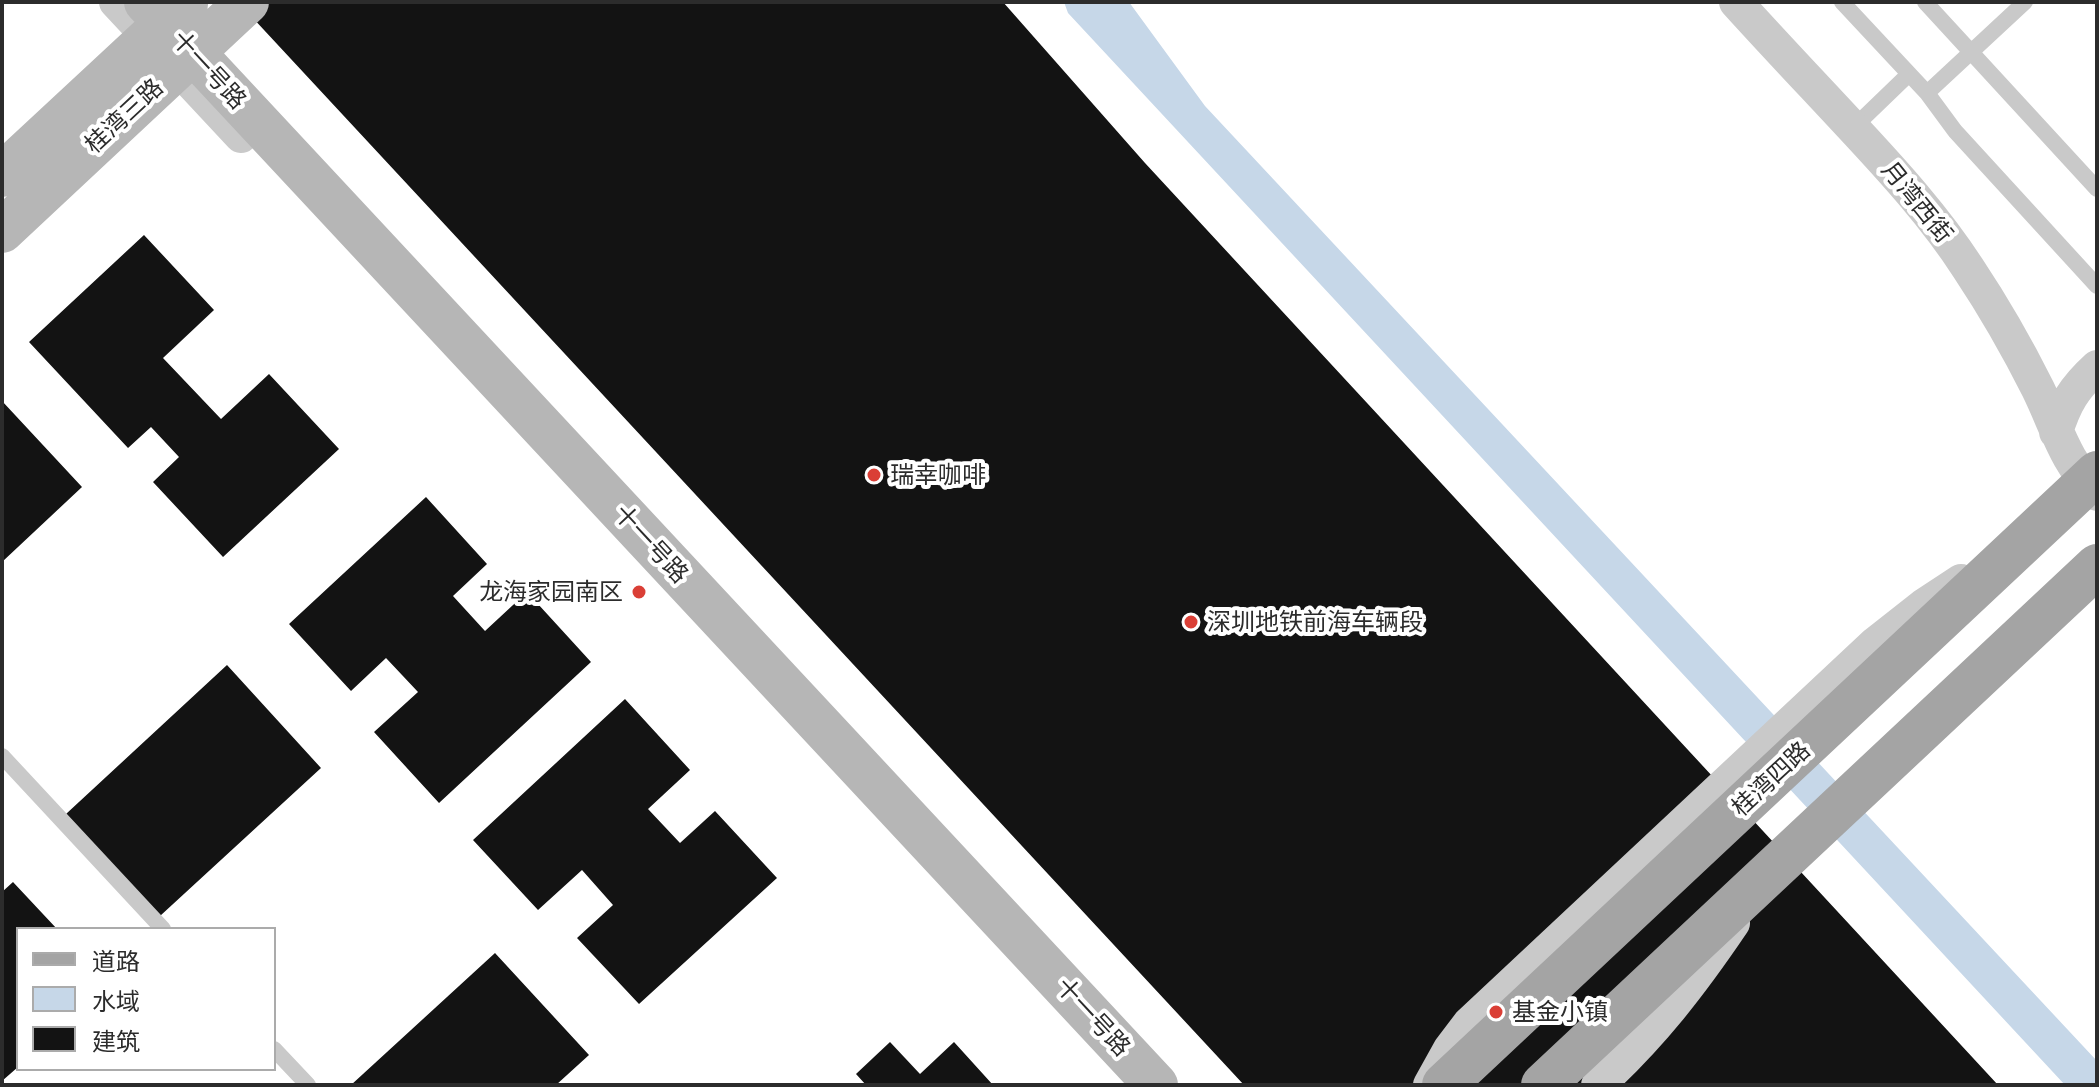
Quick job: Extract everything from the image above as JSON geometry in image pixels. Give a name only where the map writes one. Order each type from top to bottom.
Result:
[{"type":"main road","name":"桂湾四路","points":[[1444,1085],[1731,798],[2029,537],[2097,473]]},
{"type":"main road","points":[[1543,1085],[2097,566]]},
{"type":"street","points":[[116,2],[1128,1085]]},
{"type":"street","name":"月湾西街","points":[[1736,2],[1921,204],[1966,264],[2005,326],[2079,475],[2097,494]]},
{"type":"street","name":"桂湾三路","points":[[2,175],[173,20],[244,4]]},
{"type":"street","name":"桂湾三路","points":[[2,231],[173,20]]},
{"type":"street","name":"十一号路","points":[[173,20],[1156,1085]]},
{"type":"street","points":[[2056,432],[2064,406],[2080,383],[2097,367]]},
{"type":"street","points":[[1430,1085],[1458,1036],[1469,1024],[1731,798]]},
{"type":"street","points":[[1598,1085],[1647,1039],[1673,1008],[1774,869]]},
{"type":"lane","points":[[1842,2],[1927,93],[1955,131],[2097,286]]},
{"type":"lane","points":[[1925,2],[2097,189]]},
{"type":"lane","points":[[1927,93],[2019,6]]},
{"type":"lane","points":[[1968,49],[2019,6]]},
{"type":"lane","points":[[1853,128],[1909,74]]},
{"type":"lane","points":[[2,756],[161,927]]},
{"type":"lane","points":[[276,1051],[308,1085]]},
{"type":"water","points":[[1064,2],[1129,2],[1205,106],[2097,1061],[2097,1085],[2065,1085],[1068,13]]},
{"type":"building","name":"深圳地铁前海车辆段","points":[[238,2],[1003,2],[1145,163],[1998,1085],[1244,1085]]},
{"type":"building","points":[[144,235],[214,310],[163,358],[221,419],[269,374],[339,449],[223,557],[153,482],[179,457],[151,427],[128,448],[29,342]]},
{"type":"building","points":[[2,401],[82,487],[2,562]]},
{"type":"building","points":[[426,497],[487,564],[453,596],[485,631],[527,592],[591,662],[439,803],[374,732],[418,692],[386,658],[351,691],[289,624]]},
{"type":"building","points":[[227,665],[321,768],[160,916],[66,814]]},
{"type":"building","points":[[625,699],[690,770],[648,809],[680,843],[715,811],[777,878],[639,1004],[577,938],[613,905],[582,870],[538,910],[473,840]]},
{"type":"building","points":[[13,882],[55,927],[16,927],[16,1069],[2,1081],[2,892]]},
{"type":"building","points":[[495,953],[589,1055],[556,1085],[351,1085]]},
{"type":"building","points":[[890,1042],[920,1074],[954,1042],[993,1085],[866,1085],[856,1074]]},
{"type":"place","name":"瑞幸咖啡","points":[[874,475]]},
{"type":"place","name":"龙海家园南区","points":[[639,592]]},
{"type":"place","name":"深圳地铁前海车辆段","points":[[1191,622]]},
{"type":"place","name":"基金小镇","points":[[1496,1012]]}]
